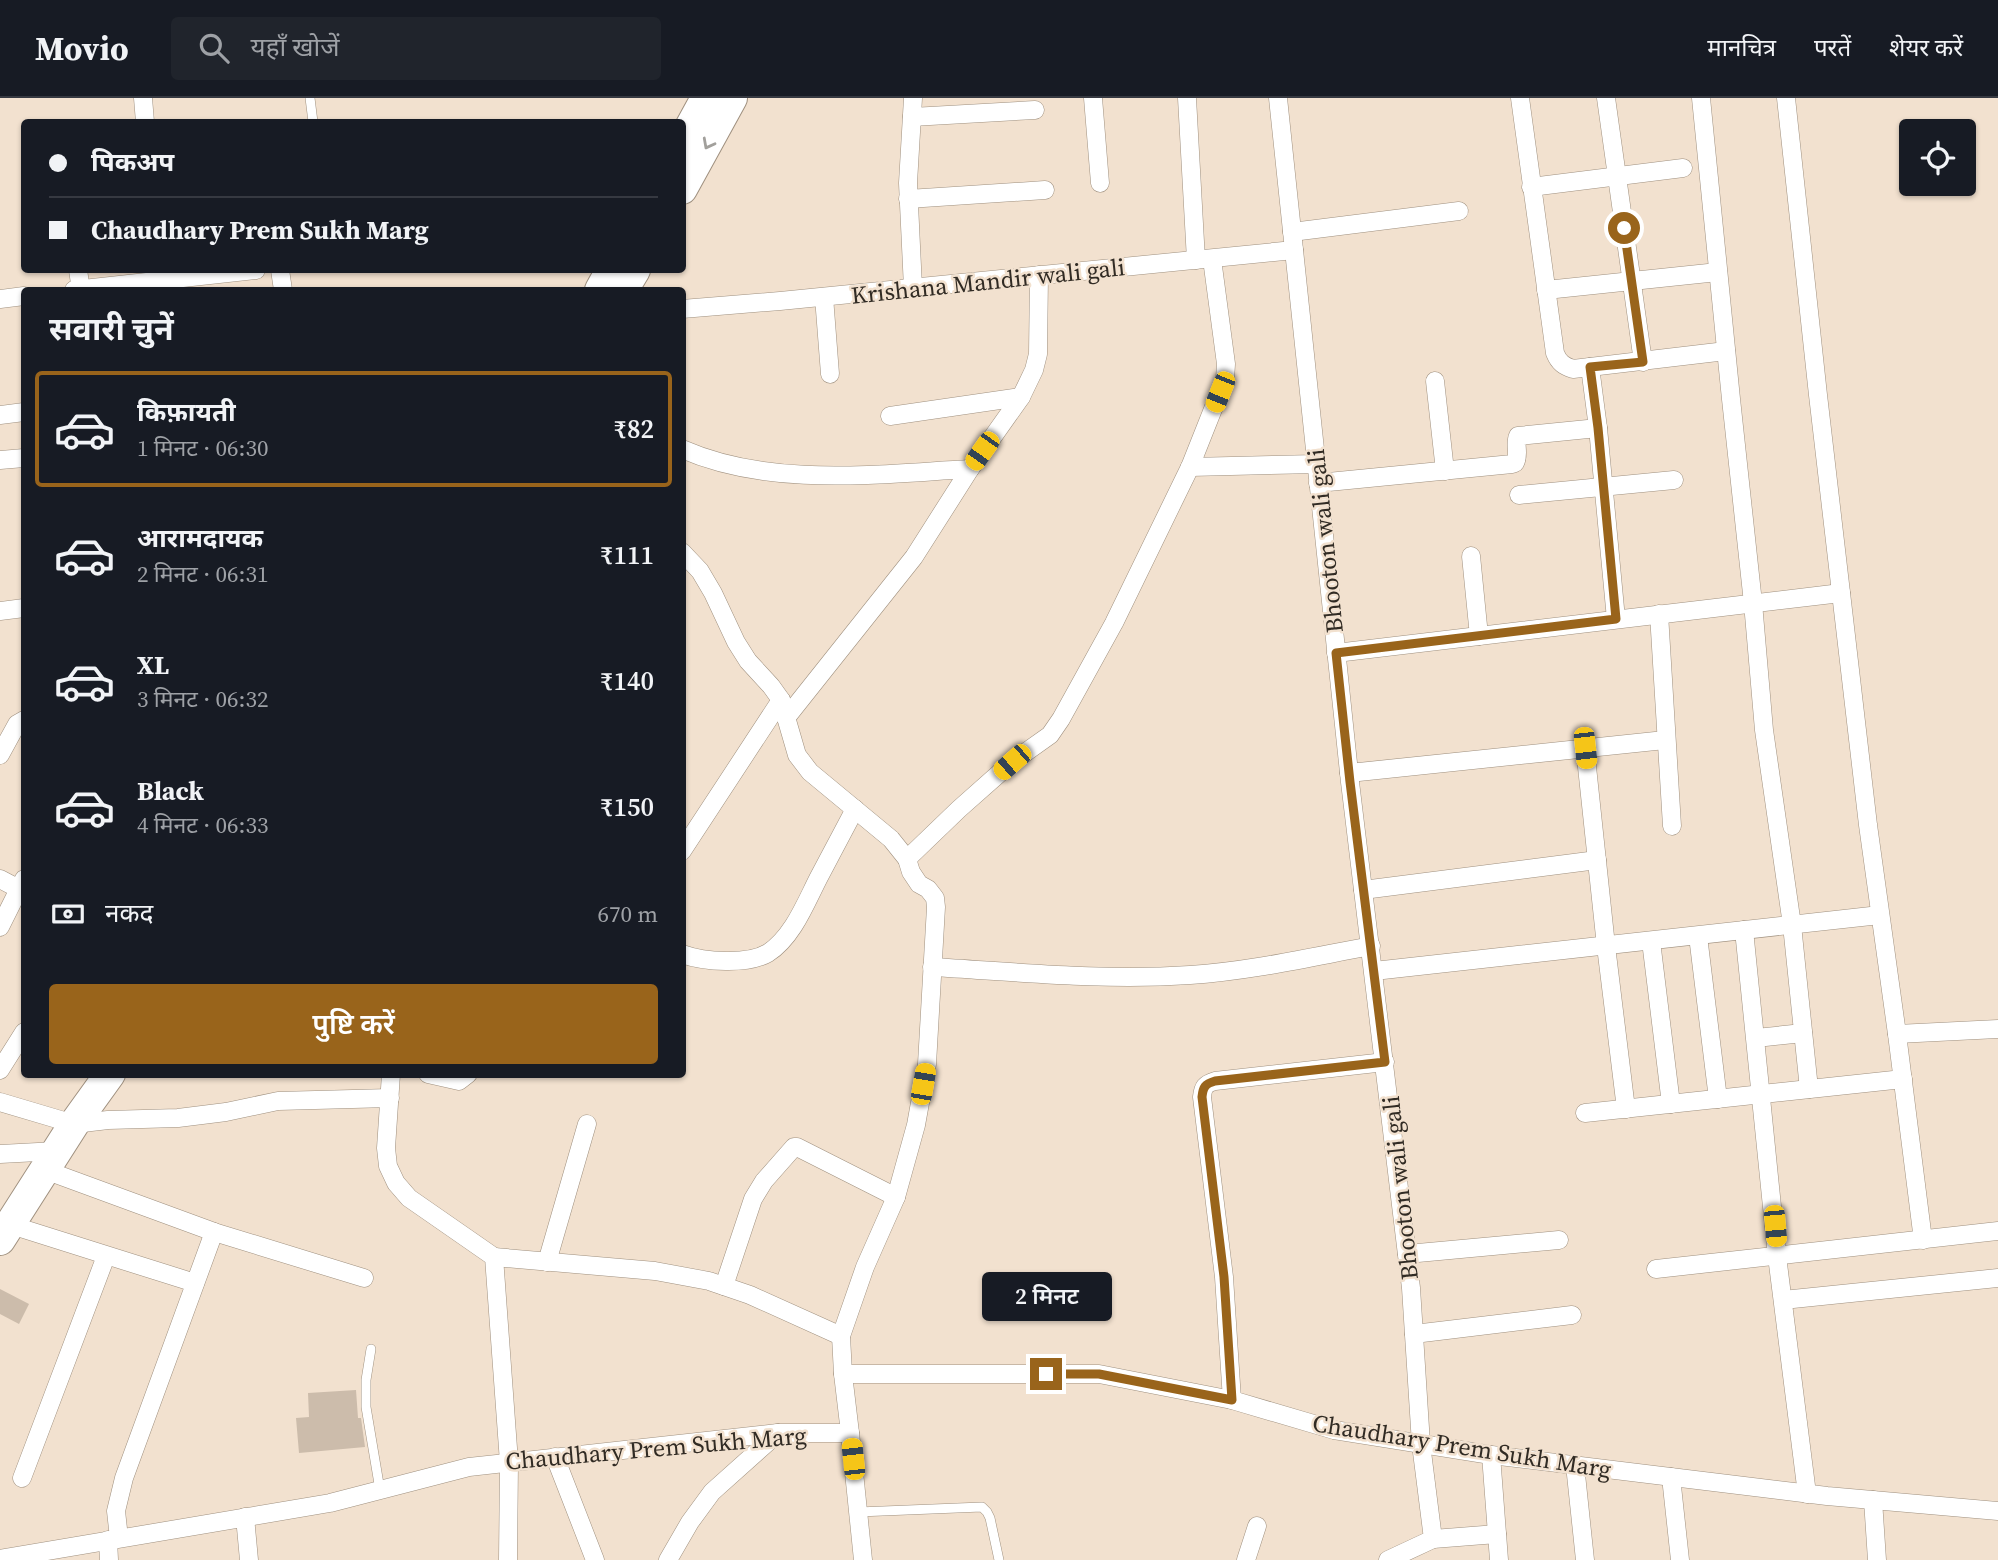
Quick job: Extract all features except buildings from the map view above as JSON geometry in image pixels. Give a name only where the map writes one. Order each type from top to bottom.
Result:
[{"type":"main road","points":[[686,135],[706,98]]},
{"type":"main road","points":[[686,182],[732,98]]},
{"type":"main road","points":[[5,1232],[74,1124],[107,1078]]},
{"type":"street","points":[[143,98],[145,119]]},
{"type":"street","points":[[913,288],[908,199],[914,98]]},
{"type":"street","points":[[1093,98],[1100,183]]},
{"type":"street","points":[[907,859],[958,809],[1012,762],[1050,735],[1056,727],[1114,623],[1190,467],[1225,379],[1226,364],[1204,260],[1187,98]]},
{"type":"street","name":"Bhooton wali gali","points":[[1278,98],[1349,773],[1407,1254],[1421,1444],[1433,1539]]},
{"type":"street","points":[[1520,98],[1558,360],[1573,369],[1726,351]]},
{"type":"street","points":[[1606,98],[1643,362]]},
{"type":"street","points":[[1701,98],[1764,730],[1792,925],[1809,1089]]},
{"type":"street","points":[[1786,98],[1867,825],[1923,1240]]},
{"type":"street","points":[[912,117],[1035,110]]},
{"type":"street","points":[[1531,187],[1683,168]]},
{"type":"street","points":[[908,199],[1045,190]]},
{"type":"street","points":[[1292,232],[1459,211]]},
{"type":"street","name":"Krishana Mandir wali gali","points":[[686,309],[1294,250]]},
{"type":"street","points":[[1546,290],[1718,272]]},
{"type":"street","points":[[97,287],[159,275],[198,273]]},
{"type":"street","points":[[686,844],[784,709],[914,557],[970,469],[1021,397],[1038,354],[1039,275]]},
{"type":"street","points":[[0,294],[21,296]]},
{"type":"street","points":[[824,297],[830,374]]},
{"type":"street","points":[[1590,367],[1616,619]]},
{"type":"street","points":[[1435,381],[1445,471]]},
{"type":"street","points":[[890,416],[1021,397]]},
{"type":"street","points":[[0,415],[21,412]]},
{"type":"street","points":[[1318,483],[1515,463],[1518,457],[1517,438],[1522,434],[1598,428]]},
{"type":"street","points":[[686,451],[738,466],[834,477],[970,469]]},
{"type":"street","points":[[0,460],[21,458]]},
{"type":"street","points":[[1190,467],[1317,464]]},
{"type":"street","points":[[1519,495],[1674,480]]},
{"type":"street","points":[[686,556],[700,571],[748,661],[771,686],[784,709],[797,755],[810,772],[891,839],[907,859],[919,884],[928,889],[935,898],[927,1064],[916,1125],[896,1197],[866,1267],[841,1336],[863,1560]]},
{"type":"street","points":[[1471,556],[1479,636]]},
{"type":"street","points":[[1336,653],[1840,593]]},
{"type":"street","points":[[0,611],[21,608]]},
{"type":"street","points":[[1659,614],[1672,826]]},
{"type":"street","points":[[0,755],[17,723],[21,721]]},
{"type":"street","points":[[1349,773],[1665,740]]},
{"type":"street","points":[[1585,748],[1626,1108]]},
{"type":"street","points":[[686,956],[744,962],[767,953],[785,938],[855,809]]},
{"type":"street","points":[[1363,890],[1597,860]]},
{"type":"street","points":[[0,879],[21,884]]},
{"type":"street","points":[[0,926],[21,886]]},
{"type":"street","points":[[1374,971],[1880,915]]},
{"type":"street","points":[[1744,930],[1777,1256],[1807,1494]]},
{"type":"street","points":[[1698,936],[1718,1099]]},
{"type":"street","points":[[1651,941],[1671,1104]]},
{"type":"street","points":[[932,967],[1121,977],[1192,975],[1371,947]]},
{"type":"street","points":[[1756,1038],[1803,1032]]},
{"type":"street","points":[[1897,1034],[1998,1032]]},
{"type":"street","points":[[0,1070],[21,1037]]},
{"type":"street","points":[[1232,1400],[1224,1277],[1203,1089],[1206,1084],[1215,1081],[1385,1062]]},
{"type":"street","points":[[391,1078],[386,1148],[388,1166],[396,1183],[409,1198],[494,1257],[655,1271],[709,1281],[750,1295],[841,1336]]},
{"type":"street","points":[[446,1078],[459,1081],[463,1078]]},
{"type":"street","points":[[1585,1113],[1903,1079]]},
{"type":"street","points":[[0,1102],[74,1124],[178,1118],[226,1112],[278,1101],[390,1098]]},
{"type":"street","points":[[547,1262],[587,1124]]},
{"type":"street","points":[[724,1286],[754,1199],[764,1181],[794,1147],[896,1197]]},
{"type":"street","points":[[0,1154],[51,1160],[214,1232],[364,1278]]},
{"type":"street","points":[[1656,1269],[1998,1231]]},
{"type":"street","points":[[5,1232],[106,1256],[195,1283]]},
{"type":"street","points":[[109,1560],[122,1487],[214,1232]]},
{"type":"street","points":[[1407,1254],[1559,1240]]},
{"type":"street","points":[[22,1478],[106,1256]]},
{"type":"street","points":[[494,1257],[509,1462],[508,1560]]},
{"type":"street","points":[[1783,1300],[1998,1278]]},
{"type":"street","points":[[1414,1334],[1572,1315]]},
{"type":"street","name":"Chaudhary Prem Sukh Marg","points":[[843,1374],[1099,1374],[1232,1400],[1334,1430],[1490,1455],[1807,1494],[1998,1511]]},
{"type":"street","points":[[668,1560],[690,1522],[712,1492],[778,1433]]},
{"type":"street","name":"Chaudhary Prem Sukh Marg","points":[[1,1559],[330,1503],[469,1467],[778,1433],[850,1433]]},
{"type":"street","points":[[1490,1455],[1499,1560]]},
{"type":"street","points":[[555,1457],[595,1560]]},
{"type":"street","points":[[1575,1465],[1585,1560]]},
{"type":"street","points":[[1671,1477],[1680,1560]]},
{"type":"street","points":[[1873,1500],[1877,1560]]},
{"type":"street","points":[[245,1517],[249,1560]]},
{"type":"street","points":[[1246,1560],[1257,1526]]},
{"type":"street","points":[[1388,1560],[1433,1539],[1497,1534]]},
{"type":"lane","points":[[310,98],[313,119]]},
{"type":"lane","points":[[371,1349],[366,1380],[366,1407],[380,1490]]},
{"type":"lane","points":[[858,1512],[982,1507],[990,1518],[999,1560]]},
{"type":"route","points":[[1046,1374],[1099,1374],[1232,1400],[1224,1277],[1203,1089],[1206,1084],[1215,1081],[1385,1062],[1336,653],[1616,619],[1590,367],[1643,362],[1624,228]]}]
